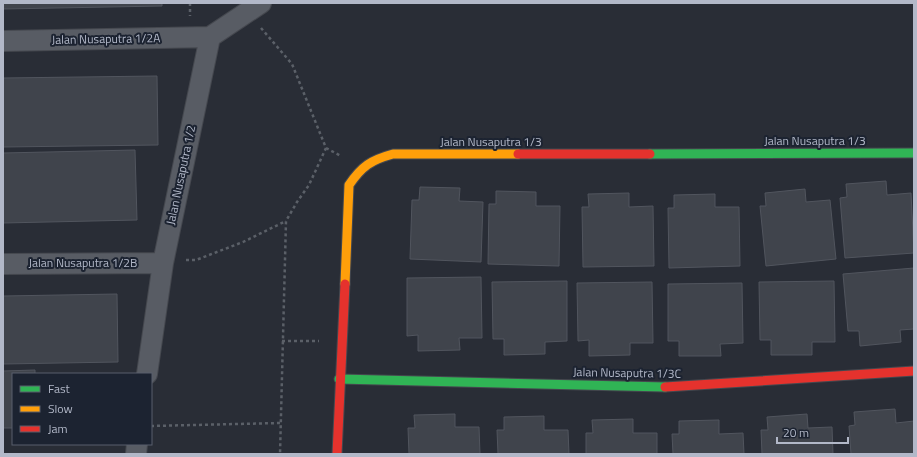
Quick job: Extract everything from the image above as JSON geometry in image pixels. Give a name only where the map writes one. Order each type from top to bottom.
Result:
[{"type":"street","points":[[210,37],[254,7]]},
{"type":"street","name":"Jalan Nusaputra 1/2A","points":[[3,41],[210,37]]},
{"type":"street","name":"Jalan Nusaputra 1/2","points":[[147,373],[163,263],[210,37]]},
{"type":"street","name":"Jalan Nusaputra 1/3","points":[[337,454],[339,379],[349,185],[362,167],[377,158],[393,154],[914,153]]},
{"type":"street","name":"Jalan Nusaputra 1/2B","points":[[3,264],[163,263]]},
{"type":"street","name":"Jalan Nusaputra 1/3C","points":[[339,379],[675,387],[914,371]]},
{"type":"path","points":[[254,7],[292,64],[326,148],[309,185],[286,221],[280,454]]},
{"type":"path","points":[[163,263],[196,260],[243,242],[286,221]]},
{"type":"path","points":[[282,341],[341,341]]},
{"type":"path","points":[[152,426],[280,423]]},
{"type":"building","points":[[3,3],[162,3],[162,6],[3,9]]},
{"type":"building","points":[[157,76],[158,145],[3,147],[3,78]]},
{"type":"building","points":[[135,150],[137,220],[3,223],[3,153]]},
{"type":"building","points":[[886,181],[887,195],[911,193],[914,253],[845,258],[840,198],[847,197],[846,184]]},
{"type":"building","points":[[420,187],[460,188],[459,201],[483,202],[481,262],[410,259],[412,200],[419,200]]},
{"type":"building","points":[[805,189],[806,202],[830,200],[836,259],[766,266],[760,206],[766,206],[765,193]]},
{"type":"building","points":[[496,191],[536,192],[536,206],[560,206],[559,266],[488,264],[489,204],[496,204]]},
{"type":"building","points":[[629,193],[629,207],[653,206],[654,266],[583,267],[582,207],[589,207],[588,194]]},
{"type":"building","points":[[715,194],[715,207],[739,207],[740,266],[669,268],[668,208],[674,208],[674,195]]},
{"type":"building","points":[[914,268],[914,329],[900,330],[901,342],[860,346],[859,331],[848,331],[843,274]]},
{"type":"building","points":[[481,277],[482,338],[459,338],[460,350],[418,351],[418,335],[407,336],[407,278]]},
{"type":"building","points":[[567,281],[567,341],[545,342],[545,354],[504,355],[504,339],[493,339],[492,282]]},
{"type":"building","points":[[834,281],[835,342],[812,342],[812,355],[771,355],[771,340],[760,340],[759,282]]},
{"type":"building","points":[[652,282],[653,343],[630,343],[630,355],[589,356],[589,340],[578,341],[577,283]]},
{"type":"building","points":[[742,283],[743,343],[720,344],[721,356],[679,356],[679,341],[668,341],[668,284]]},
{"type":"building","points":[[117,294],[118,362],[3,364],[3,296]]},
{"type":"building","points":[[35,370],[35,373],[12,373],[12,428],[3,428],[3,371]]},
{"type":"building","points":[[895,409],[896,423],[914,421],[914,454],[851,454],[849,426],[855,425],[854,412]]},
{"type":"building","points":[[455,414],[455,427],[479,427],[480,454],[409,454],[408,428],[415,428],[414,415]]},
{"type":"building","points":[[807,414],[808,428],[832,427],[833,454],[762,454],[761,430],[768,430],[767,417]]},
{"type":"building","points":[[544,416],[544,430],[568,430],[569,454],[498,454],[497,430],[504,430],[504,417]]},
{"type":"building","points":[[633,419],[633,433],[657,433],[657,454],[586,454],[586,433],[593,433],[592,420]]},
{"type":"building","points":[[719,420],[719,434],[743,433],[744,454],[673,454],[672,434],[679,434],[679,421]]},
{"type":"traffic: fast","points":[[650,154],[914,153]]},
{"type":"traffic: fast","points":[[339,379],[665,387]]},
{"type":"traffic: slow","points":[[345,284],[349,185],[363,168],[373,161],[393,154],[518,154]]},
{"type":"traffic: jam","points":[[518,154],[650,154]]},
{"type":"traffic: jam","points":[[337,454],[345,284]]},
{"type":"traffic: jam","points":[[665,387],[914,371]]}]
